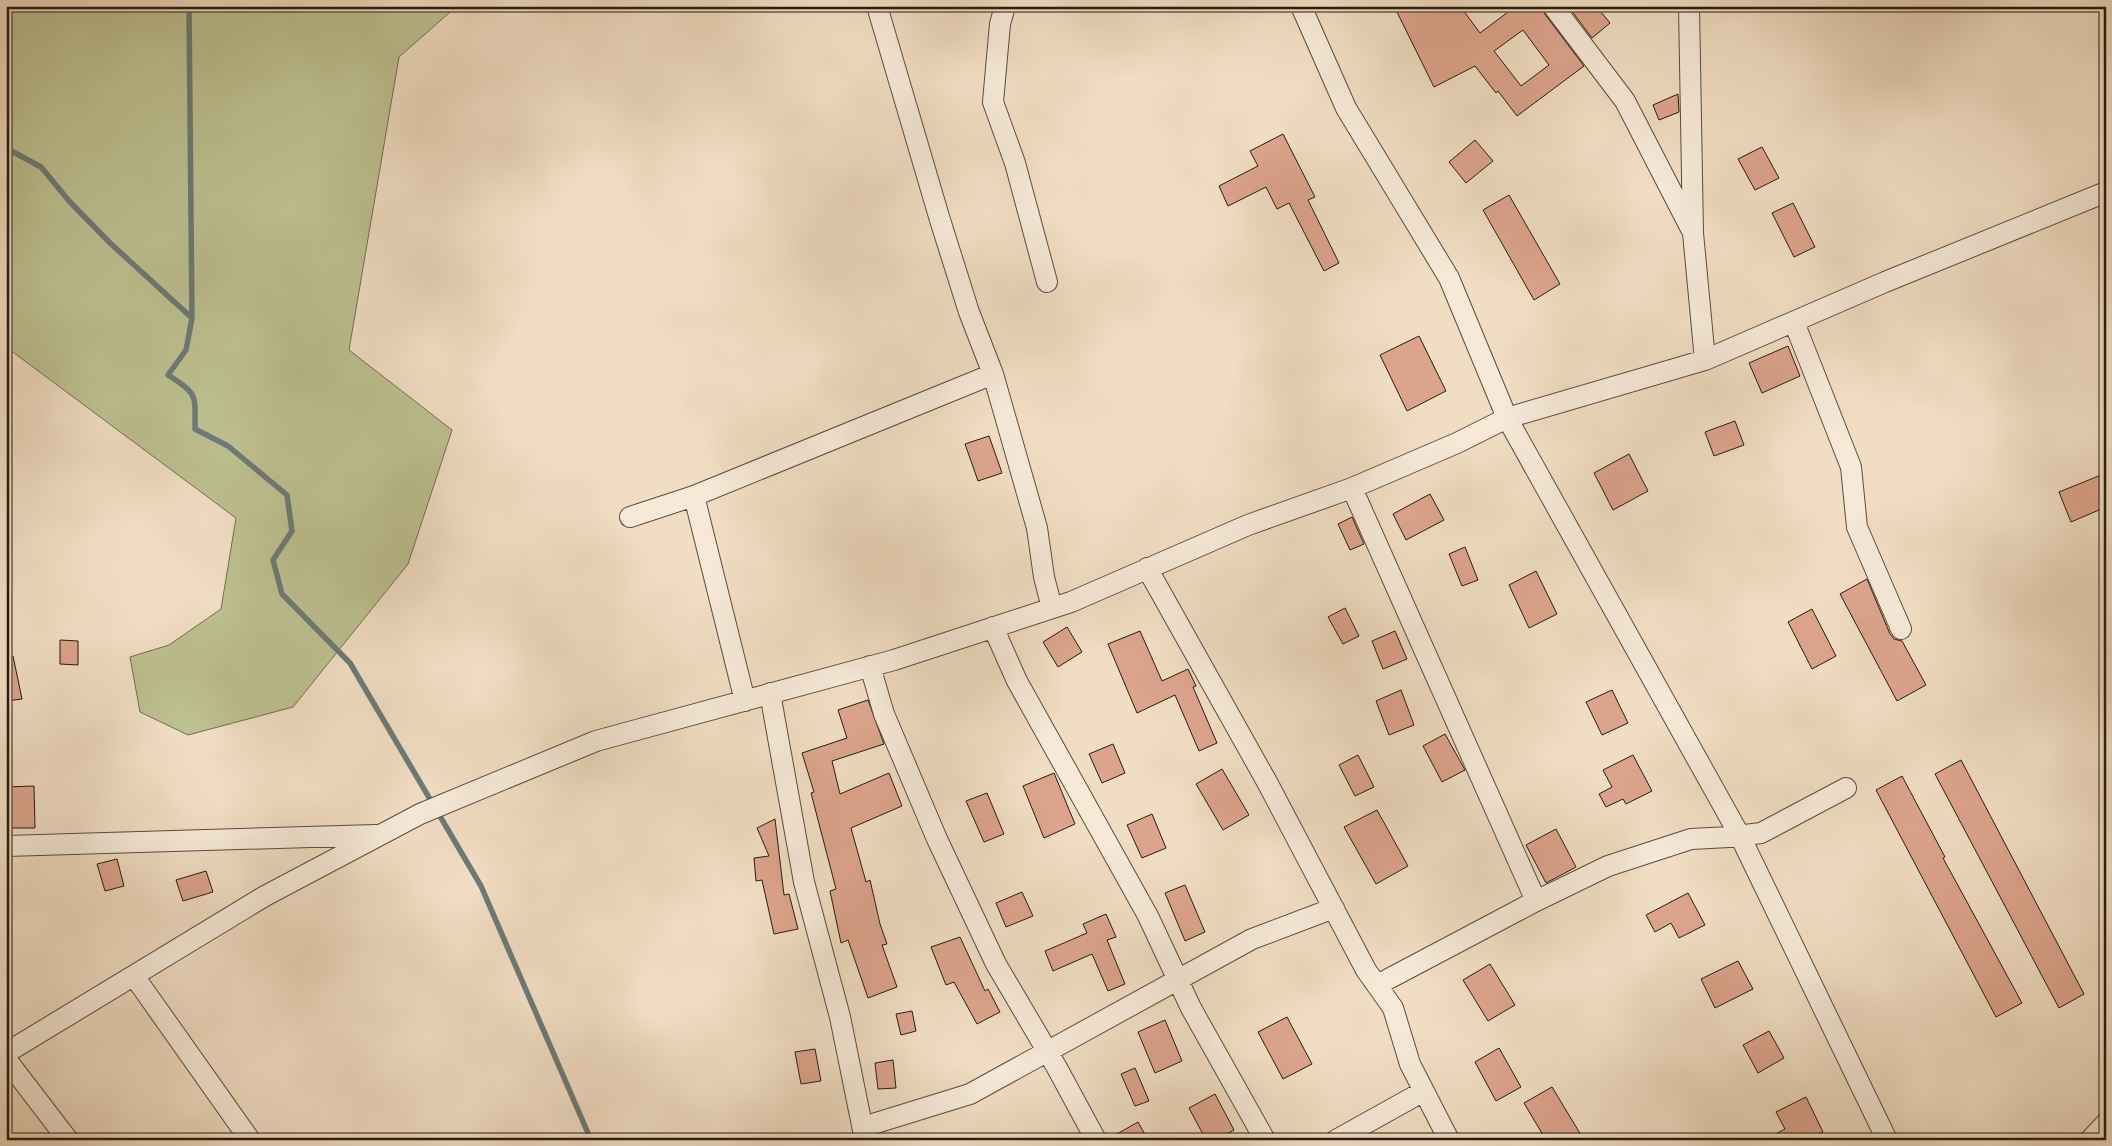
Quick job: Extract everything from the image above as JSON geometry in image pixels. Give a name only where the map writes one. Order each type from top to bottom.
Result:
[{"type":"street","points":[[877,6],[940,220],[969,312],[993,374],[1037,528],[1044,577],[1052,608]]},
{"type":"street","points":[[1005,6],[1000,24],[993,102],[1015,163],[1048,282]]},
{"type":"street","points":[[1301,6],[1346,108],[1449,278],[1507,418],[1740,836],[1887,1140]]},
{"type":"street","points":[[1553,6],[1625,100],[1693,233]]},
{"type":"street","points":[[1689,6],[1693,233],[1705,360]]},
{"type":"street","points":[[6,1053],[266,896],[420,814],[596,741],[870,666],[1071,602],[1248,524],[1352,488],[1457,443],[1507,418],[1705,360],[1894,278],[2106,192]]},
{"type":"street","points":[[1794,322],[1851,468],[1857,527],[1901,629]]},
{"type":"street","points":[[630,517],[694,496],[993,374]]},
{"type":"street","points":[[1352,488],[1536,901]]},
{"type":"street","points":[[694,496],[745,701]]},
{"type":"street","points":[[1147,568],[1267,782],[1366,970],[1393,1008],[1410,1064],[1449,1140]]},
{"type":"street","points":[[993,627],[1017,681],[1148,916],[1191,1008],[1265,1140]]},
{"type":"street","points":[[870,666],[884,714],[937,839],[996,964],[1096,1140]]},
{"type":"street","points":[[770,694],[804,882],[840,1017],[864,1133],[970,1094],[1252,939],[1334,908]]},
{"type":"street","points":[[1377,985],[1536,901],[1608,866],[1691,839],[1761,833],[1846,788]]},
{"type":"street","points":[[6,846],[381,835]]},
{"type":"street","points":[[134,976],[250,1140]]},
{"type":"street","points":[[6,1059],[13,1081],[68,1140]]},
{"type":"street","points":[[1336,1140],[1424,1090]]},
{"type":"street","points":[[2090,1140],[2106,1123]]},
{"type":"green space","points":[[6,6],[457,6],[399,57],[349,350],[452,430],[408,564],[293,707],[188,735],[140,712],[130,657],[169,645],[221,609],[236,518],[6,347]]},
{"type":"building","points":[[1394,6],[1460,6],[1480,33],[1516,6],[1541,6],[1544,13],[1584,66],[1517,116],[1498,91],[1496,93],[1475,66],[1434,87]],"holes":[[[1523,30],[1549,65],[1521,86],[1494,51]]]},
{"type":"building","points":[[1568,6],[1596,6],[1610,23],[1592,38]]},
{"type":"building","points":[[1678,94],[1679,112],[1659,120],[1653,105]]},
{"type":"building","points":[[1283,134],[1315,197],[1308,200],[1339,263],[1324,271],[1289,203],[1277,209],[1266,187],[1228,206],[1219,186],[1258,166],[1250,151]]},
{"type":"building","points":[[1475,140],[1493,161],[1466,183],[1449,162]]},
{"type":"building","points":[[1762,147],[1779,178],[1755,190],[1738,159]]},
{"type":"building","points":[[1509,195],[1560,284],[1534,300],[1483,210]]},
{"type":"building","points":[[1793,203],[1815,247],[1794,257],[1772,213]]},
{"type":"building","points":[[1419,336],[1446,391],[1407,411],[1380,355]]},
{"type":"building","points":[[1788,346],[1800,376],[1762,393],[1749,363]]},
{"type":"building","points":[[1735,421],[1744,445],[1714,456],[1705,432]]},
{"type":"building","points":[[989,436],[1002,473],[978,481],[965,444]]},
{"type":"building","points":[[1629,454],[1648,491],[1613,510],[1594,473]]},
{"type":"building","points":[[2106,473],[2106,507],[2071,522],[2059,492]]},
{"type":"building","points":[[1430,494],[1444,520],[1406,540],[1393,514]]},
{"type":"building","points":[[1352,517],[1364,544],[1350,550],[1338,524]]},
{"type":"building","points":[[1465,547],[1478,580],[1462,586],[1449,554]]},
{"type":"building","points":[[1536,571],[1557,614],[1529,628],[1509,585]]},
{"type":"building","points":[[1867,579],[1890,634],[1894,639],[1902,641],[1926,685],[1897,701],[1840,594]]},
{"type":"building","points":[[1345,608],[1359,636],[1343,644],[1328,617]]},
{"type":"building","points":[[1812,609],[1836,656],[1812,669],[1788,622]]},
{"type":"building","points":[[1067,627],[1082,652],[1058,667],[1043,642]]},
{"type":"building","points":[[1140,631],[1162,681],[1188,669],[1196,686],[1193,687],[1217,743],[1199,751],[1175,695],[1137,713],[1108,644]]},
{"type":"building","points":[[1395,631],[1407,659],[1383,669],[1372,641]]},
{"type":"building","points":[[60,640],[78,641],[78,665],[60,664]]},
{"type":"building","points":[[13,656],[22,699],[6,701],[6,657]]},
{"type":"building","points":[[1401,690],[1414,725],[1389,735],[1376,701]]},
{"type":"building","points":[[1612,690],[1628,723],[1602,735],[1586,702]]},
{"type":"building","points":[[868,700],[884,744],[832,761],[840,794],[889,773],[902,806],[851,828],[866,882],[870,880],[880,924],[887,944],[882,945],[897,987],[868,998],[848,940],[841,943],[830,891],[836,889],[811,793],[814,792],[802,753],[847,738],[838,710]]},
{"type":"building","points":[[1445,734],[1465,770],[1442,782],[1423,746]]},
{"type":"building","points":[[1113,744],[1125,773],[1102,783],[1089,754]]},
{"type":"building","points":[[1358,755],[1374,787],[1355,796],[1339,765]]},
{"type":"building","points":[[1633,755],[1652,791],[1626,804],[1623,799],[1606,807],[1599,794],[1612,787],[1603,770]]},
{"type":"building","points":[[1961,760],[2084,994],[2059,1008],[1935,774]]},
{"type":"building","points":[[1222,769],[1249,815],[1223,830],[1196,784]]},
{"type":"building","points":[[1054,773],[1075,824],[1044,838],[1023,786]]},
{"type":"building","points":[[1902,776],[1945,857],[1943,858],[2022,1003],[1996,1017],[1876,790]]},
{"type":"building","points":[[34,786],[35,828],[6,828],[6,787]]},
{"type":"building","points":[[987,793],[1004,834],[984,842],[966,801]]},
{"type":"building","points":[[1377,810],[1408,866],[1376,884],[1344,827]]},
{"type":"building","points":[[1152,814],[1166,848],[1142,858],[1127,825]]},
{"type":"building","points":[[775,819],[784,895],[789,894],[798,929],[774,934],[762,880],[756,881],[754,858],[769,856],[757,828]]},
{"type":"building","points":[[1556,829],[1576,867],[1546,883],[1526,845]]},
{"type":"building","points":[[117,859],[124,886],[105,891],[97,864]]},
{"type":"building","points":[[206,871],[213,892],[183,901],[176,880]]},
{"type":"building","points":[[1185,885],[1205,932],[1185,941],[1165,893]]},
{"type":"building","points":[[1022,892],[1033,916],[1006,927],[996,903]]},
{"type":"building","points":[[1688,893],[1705,925],[1679,938],[1671,923],[1655,932],[1646,915]]},
{"type":"building","points":[[1106,914],[1116,937],[1107,940],[1125,984],[1108,991],[1092,954],[1053,971],[1045,951],[1087,933],[1083,924]]},
{"type":"building","points":[[960,937],[985,991],[988,989],[1000,1012],[977,1024],[954,982],[946,985],[931,947]]},
{"type":"building","points":[[1738,961],[1753,989],[1715,1008],[1701,979]]},
{"type":"building","points":[[1490,964],[1515,1005],[1488,1021],[1463,980]]},
{"type":"building","points":[[912,1011],[916,1031],[901,1035],[896,1014]]},
{"type":"building","points":[[1287,1017],[1312,1064],[1283,1079],[1258,1032]]},
{"type":"building","points":[[1165,1020],[1182,1061],[1155,1073],[1138,1032]]},
{"type":"building","points":[[1769,1031],[1784,1058],[1758,1073],[1743,1045]]},
{"type":"building","points":[[1499,1048],[1521,1087],[1496,1101],[1475,1062]]},
{"type":"building","points":[[815,1049],[821,1081],[801,1084],[795,1052]]},
{"type":"building","points":[[893,1060],[896,1088],[878,1089],[875,1063]]},
{"type":"building","points":[[1135,1068],[1149,1101],[1135,1106],[1121,1074]]},
{"type":"building","points":[[1552,1087],[1584,1140],[1546,1140],[1524,1103]]},
{"type":"building","points":[[1215,1094],[1234,1130],[1217,1140],[1206,1140],[1189,1108]]},
{"type":"building","points":[[1806,1097],[1823,1132],[1807,1140],[1764,1140],[1785,1129],[1776,1112]]},
{"type":"building","points":[[1138,1122],[1148,1140],[1108,1140],[1108,1139]]},
{"type":"waterway","points":[[189,6],[192,318]]},
{"type":"waterway","points":[[6,148],[41,167],[70,202],[110,243],[192,318],[186,350],[168,375],[190,391],[193,396],[195,429],[228,446],[287,495],[292,531],[273,560],[282,594],[350,663],[481,886],[591,1140]]}]
